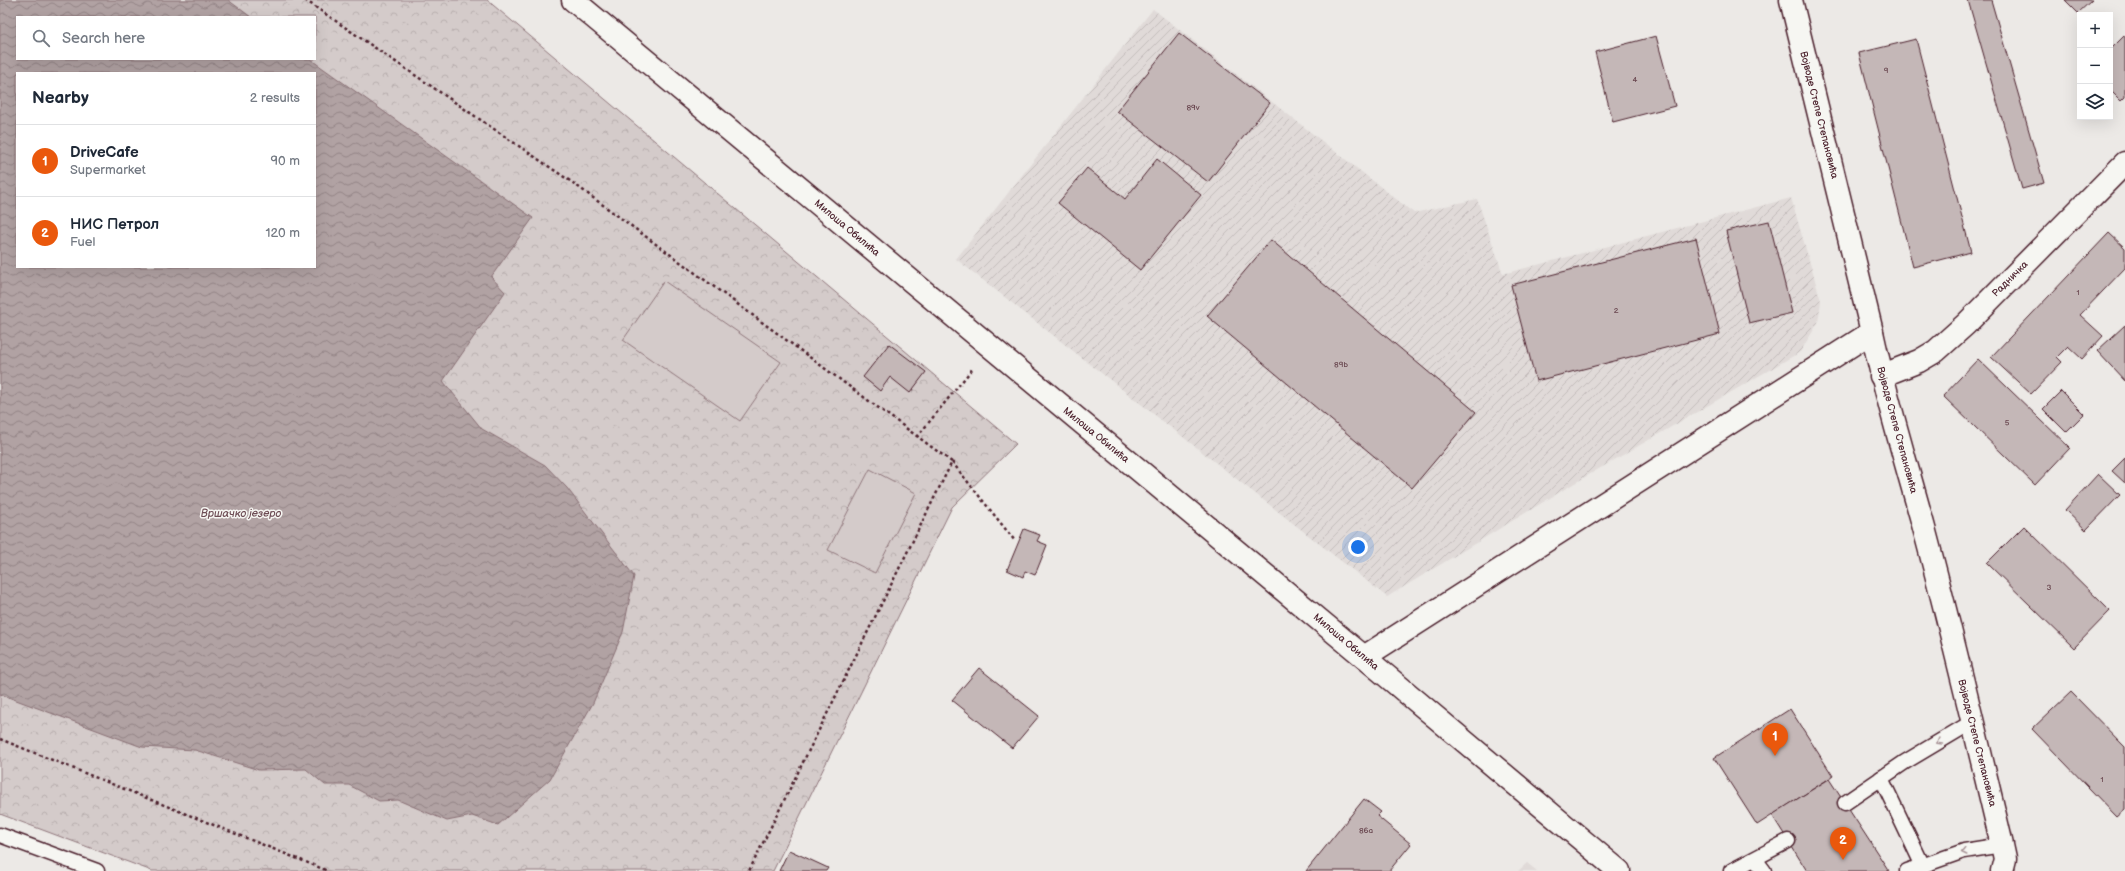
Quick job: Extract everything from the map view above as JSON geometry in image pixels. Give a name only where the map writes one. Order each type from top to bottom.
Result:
[{"type":"street","name":"Милоша Обилића","points":[[573,0],[1364,657],[1619,871]]},
{"type":"street","name":"Војводе Степе Степановића","points":[[1791,0],[1872,332],[1881,376],[1924,528],[2006,861]]},
{"type":"street","name":"Радничка","points":[[1881,376],[1920,361],[1936,351],[1966,324],[2125,163]]},
{"type":"street","points":[[1364,657],[1872,332]]},
{"type":"lane","points":[[1845,803],[1905,762],[1972,722]]},
{"type":"lane","points":[[1881,778],[1922,864]]},
{"type":"lane","points":[[0,835],[97,871]]},
{"type":"lane","points":[[1731,871],[1788,841]]},
{"type":"lane","points":[[1907,871],[1922,864],[1964,851],[2006,861]]},
{"type":"lane","points":[[1755,859],[1764,871]]},
{"type":"path","points":[[305,0],[573,183],[952,462],[1015,541]]},
{"type":"path","points":[[917,437],[989,347]]},
{"type":"path","points":[[749,871],[952,462]]},
{"type":"path","points":[[0,739],[328,871]]},
{"type":"shaded area","points":[[1153,9],[1414,213],[1477,199],[1503,274],[1791,198],[1821,301],[1818,323],[1800,352],[1573,484],[1387,597],[956,259]]},
{"type":"shaded area","points":[[1527,863],[1537,871],[1518,871]]},
{"type":"green space","points":[[0,0],[487,0],[1016,444],[952,507],[773,871],[152,871],[0,814]]},
{"type":"green space","points":[[664,281],[781,362],[740,421],[623,340]]},
{"type":"green space","points":[[870,469],[916,493],[875,573],[828,550]]},
{"type":"water","name":"Вршачко језеро","points":[[0,0],[228,0],[250,16],[16,16],[16,60],[311,60],[533,218],[491,277],[505,292],[443,381],[482,429],[545,465],[567,488],[634,576],[623,632],[593,703],[550,779],[498,825],[472,816],[447,821],[398,800],[379,801],[349,785],[325,785],[306,769],[259,770],[195,750],[142,747],[0,694]]},
{"type":"building","points":[[1968,0],[1991,0],[2044,183],[2022,189]]},
{"type":"building","points":[[2065,0],[2092,0],[2079,12],[2077,12]]},
{"type":"building","points":[[1179,33],[1270,103],[1208,182],[1117,111]]},
{"type":"building","points":[[2125,35],[2125,97],[2121,101],[2113,93],[2113,47]]},
{"type":"building","points":[[1656,36],[1675,106],[1613,122],[1595,52]]},
{"type":"building","points":[[1916,39],[1971,252],[1913,267],[1859,53]]},
{"type":"building","points":[[1157,159],[1201,195],[1140,270],[1058,203],[1087,168],[1125,199]]},
{"type":"building","points":[[1769,221],[1792,313],[1749,323],[1726,231]]},
{"type":"building","points":[[2109,233],[2125,248],[2125,268],[2080,315],[2103,336],[2082,359],[2068,346],[2057,357],[2062,362],[2031,394],[1991,357]]},
{"type":"building","points":[[1696,238],[1720,334],[1536,381],[1511,285]]},
{"type":"building","points":[[1271,240],[1476,412],[1412,488],[1207,316]]},
{"type":"building","points":[[2125,325],[2125,381],[2097,351]]},
{"type":"building","points":[[889,344],[926,372],[910,393],[890,377],[880,391],[863,377]]},
{"type":"building","points":[[1978,359],[2070,448],[2035,485],[1943,396]]},
{"type":"building","points":[[2061,391],[2084,414],[2066,432],[2043,409]]},
{"type":"building","points":[[2125,458],[2125,483],[2112,471]]},
{"type":"building","points":[[2098,474],[2120,495],[2086,530],[2065,510]]},
{"type":"building","points":[[2024,526],[2110,611],[2074,648],[1987,563]]},
{"type":"building","points":[[1024,529],[1040,535],[1037,541],[1047,545],[1035,575],[1025,571],[1023,577],[1007,570]]},
{"type":"building","points":[[979,668],[1039,716],[1012,748],[952,700]]},
{"type":"building","points":[[2071,692],[2125,747],[2125,810],[2117,817],[2032,729]]},
{"type":"building","points":[[1790,709],[1833,776],[1757,825],[1714,758]]},
{"type":"building","points":[[1829,779],[1889,871],[1807,871],[1772,815]]},
{"type":"building","points":[[1364,799],[1381,812],[1377,816],[1411,844],[1389,871],[1306,871]]},
{"type":"building","points":[[789,850],[828,868],[826,871],[779,871]]},
{"type":"place","name":"DriveCafe","points":[[1775,756]]},
{"type":"place","name":"НИС Петрол","points":[[1843,860]]}]
